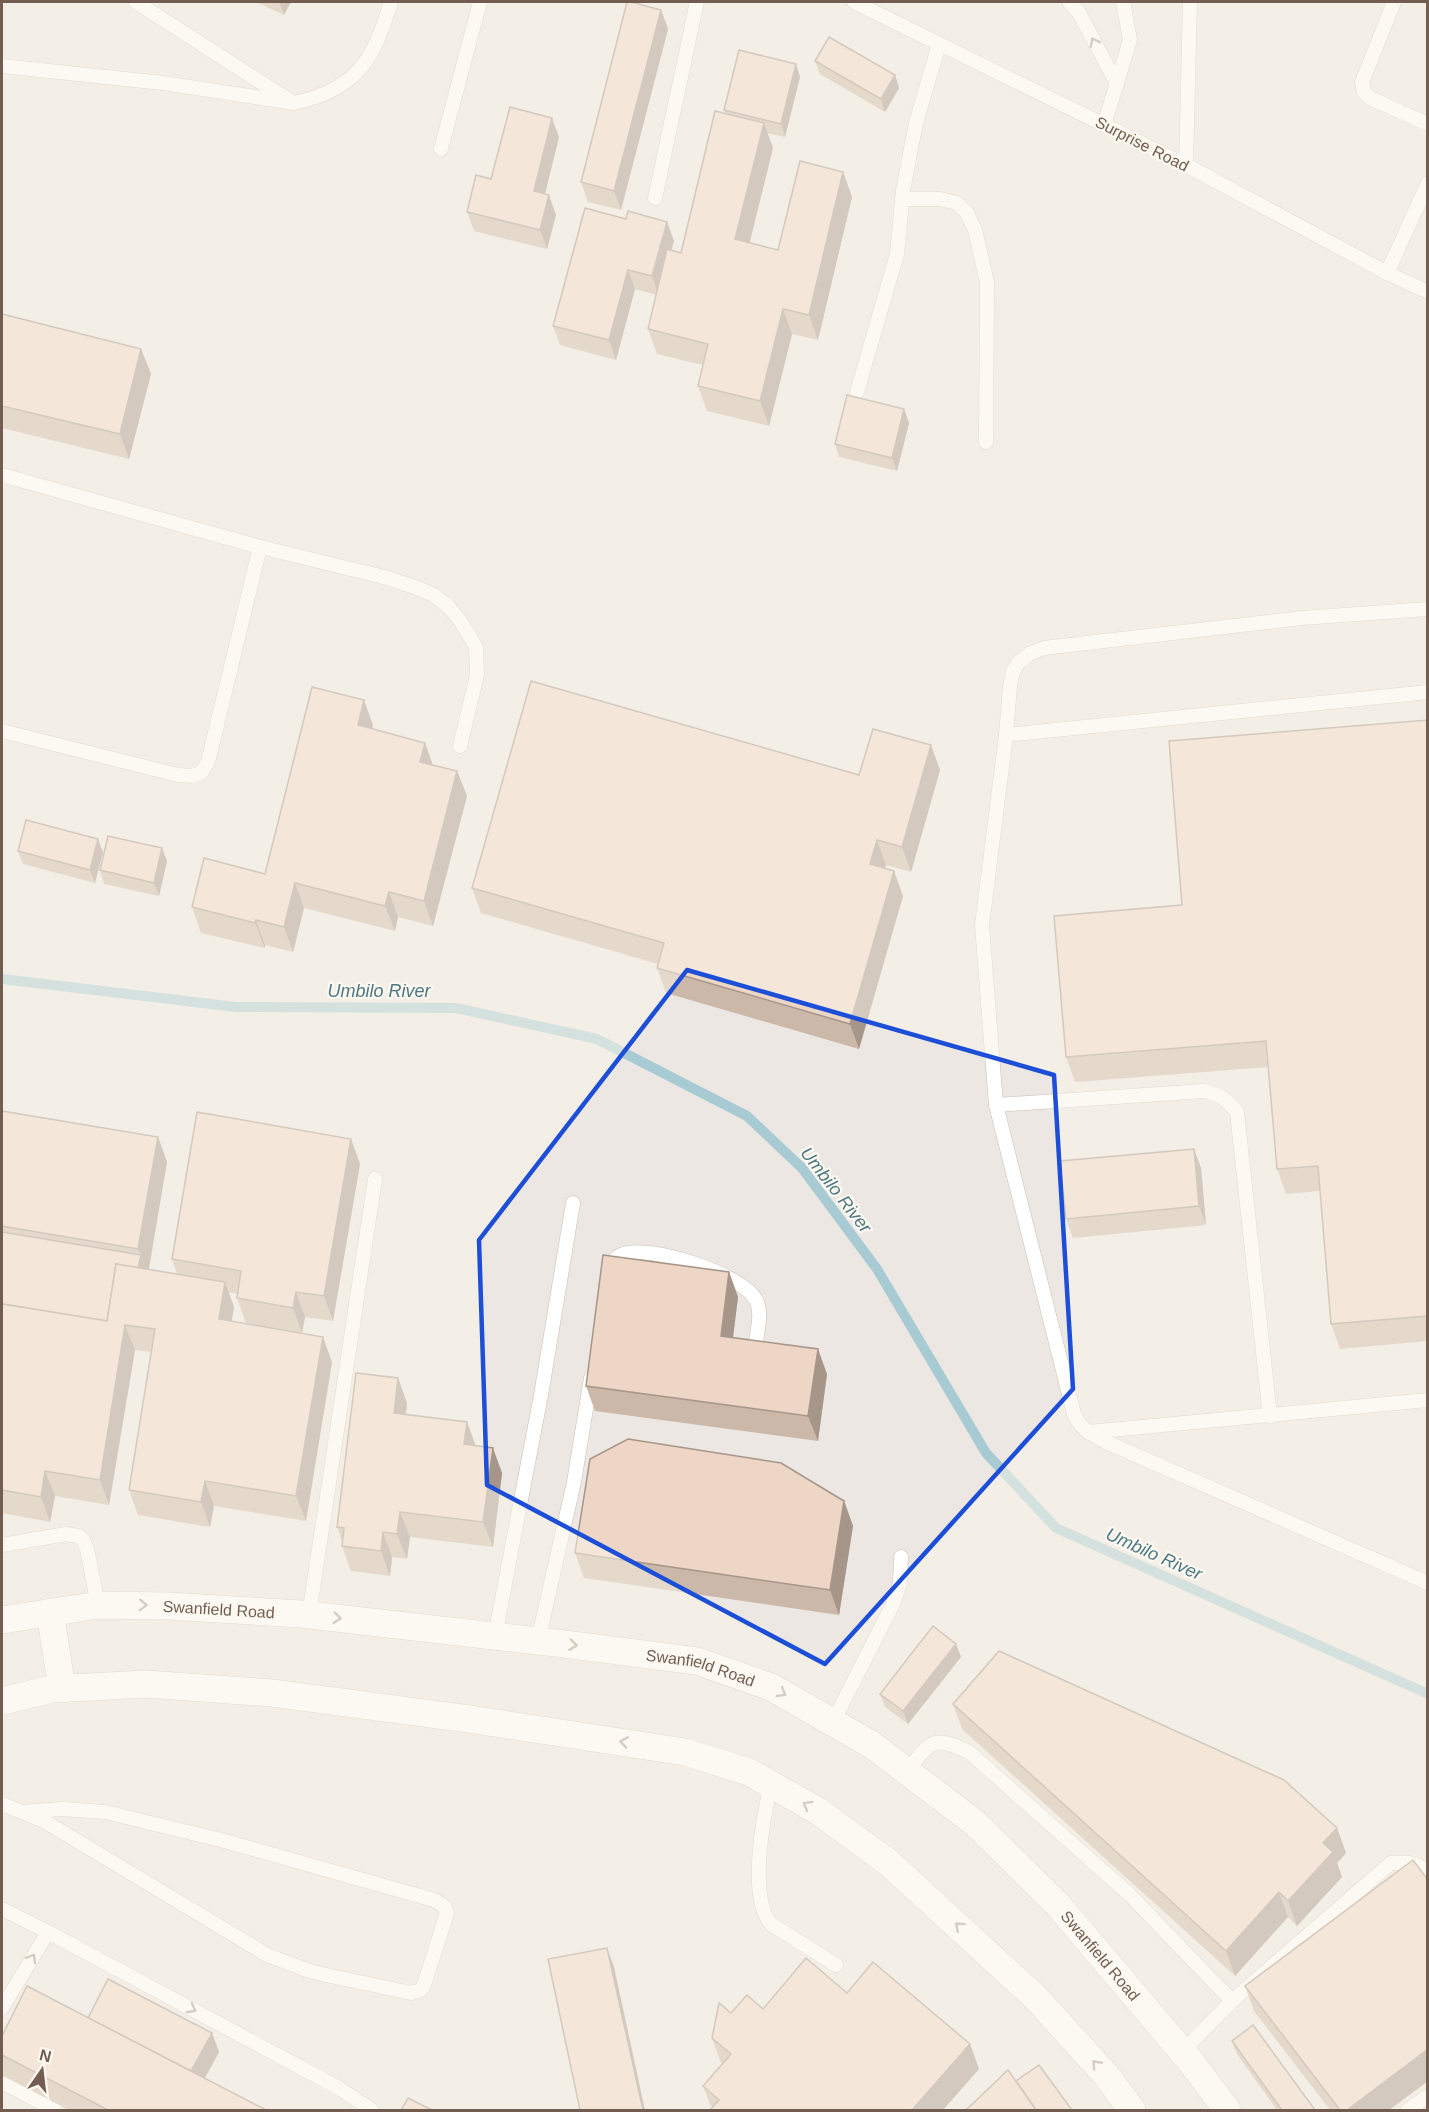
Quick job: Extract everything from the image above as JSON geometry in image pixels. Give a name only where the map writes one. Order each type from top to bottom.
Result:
[{"type":"street","name":"Swanfield Road","points":[[2,1620],[98,1605],[168,1606],[309,1615],[698,1661],[771,1687],[872,1745],[975,1823],[1058,1905],[1182,2052],[1227,2110]]},
{"type":"street","points":[[50,1612],[62,1689]]},
{"type":"street","points":[[2,1701],[62,1689],[146,1684],[272,1693],[458,1717],[685,1752],[749,1772],[818,1811],[889,1863],[969,1934],[1036,1998],[1106,2076],[1132,2110]]},
{"type":"lane","points":[[136,2],[294,104]]},
{"type":"lane","points":[[2,66],[163,83],[294,104],[314,99],[338,88],[359,72],[377,44],[390,2]]},
{"type":"lane","points":[[441,149],[480,2]]},
{"type":"lane","points":[[655,198],[697,2]]},
{"type":"lane","name":"Surprise Road","points":[[854,2],[1186,165],[1387,273],[1428,292]]},
{"type":"lane","points":[[1069,2],[1079,13],[1117,84]]},
{"type":"lane","points":[[1104,125],[1130,40],[1123,2]]},
{"type":"lane","points":[[1186,165],[1190,2]]},
{"type":"lane","points":[[1394,2],[1362,82],[1364,92],[1370,98],[1428,124]]},
{"type":"lane","points":[[857,392],[897,254],[902,199],[918,113],[939,44]]},
{"type":"lane","points":[[1387,273],[1428,183]]},
{"type":"lane","points":[[902,199],[940,199],[957,203],[967,213],[975,230],[987,282],[986,442]]},
{"type":"lane","points":[[2,475],[260,547],[412,586],[434,594],[461,622],[476,647],[477,675],[460,746]]},
{"type":"lane","points":[[2,731],[178,775],[192,776],[201,773],[208,762],[260,547]]},
{"type":"lane","points":[[1428,609],[1302,618],[1044,648],[1029,654],[1013,671],[1010,686],[982,925],[996,1105],[1074,1414],[1079,1425],[1086,1432],[1428,1583]]},
{"type":"lane","points":[[1006,735],[1428,692]]},
{"type":"lane","points":[[996,1105],[1204,1091],[1225,1098],[1237,1112],[1270,1416]]},
{"type":"lane","points":[[309,1615],[375,1179]]},
{"type":"lane","points":[[495,1636],[541,1395],[573,1203]]},
{"type":"lane","points":[[608,1281],[614,1259],[630,1252],[647,1252],[695,1263],[745,1288],[754,1297],[759,1311],[756,1341]]},
{"type":"lane","points":[[538,1641],[574,1482],[594,1364]]},
{"type":"lane","points":[[1086,1432],[1428,1400]]},
{"type":"lane","points":[[2,1545],[66,1534],[79,1536],[87,1549],[98,1605]]},
{"type":"lane","points":[[833,1722],[893,1604],[900,1583],[901,1557]]},
{"type":"lane","points":[[907,1771],[929,1744],[950,1743],[969,1752],[1130,1895],[1232,2001]]},
{"type":"lane","points":[[771,1784],[764,1814],[759,1888],[764,1916],[771,1924],[837,1965]]},
{"type":"lane","points":[[2,1804],[44,1821],[267,1955],[312,1972],[411,1993],[421,1990],[424,1985],[447,1913],[444,1905],[434,1900],[221,1840],[105,1812],[62,1809],[22,1812]]},
{"type":"lane","points":[[1182,2052],[1232,2001],[1391,1863],[1410,1863],[1428,1870]]},
{"type":"lane","points":[[2,1909],[337,2087],[372,2110]]},
{"type":"lane","points":[[2,2008],[48,1932]]},
{"type":"lane","points":[[2,2082],[55,2110]]},
{"type":"lane","points":[[1408,2110],[1428,2096]]},
{"type":"highlighted area","points":[[687,970],[1054,1075],[1073,1389],[825,1664],[487,1485],[479,1240]]},
{"type":"shaded area","points":[[2,2],[1427,2],[1427,2110],[2,2110]]},
{"type":"building","points":[[627,2],[661,10],[614,191],[581,182]]},
{"type":"building","points":[[829,37],[895,75],[881,99],[815,61]]},
{"type":"building","points":[[739,50],[796,64],[781,124],[724,110]]},
{"type":"building","points":[[510,107],[552,118],[534,191],[549,195],[540,230],[467,212],[476,175],[491,179]]},
{"type":"building","points":[[715,111],[764,123],[735,239],[778,250],[800,161],[843,172],[809,315],[783,309],[760,401],[698,386],[708,344],[648,329],[667,249],[681,253]]},
{"type":"building","points":[[585,208],[626,219],[628,211],[667,222],[652,276],[628,270],[609,340],[553,326]]},
{"type":"building","points":[[2,314],[141,349],[120,434],[2,406]]},
{"type":"building","points":[[847,395],[904,409],[892,458],[835,444]]},
{"type":"building","points":[[531,681],[859,775],[873,729],[931,745],[902,847],[877,840],[870,864],[894,871],[850,1024],[657,968],[664,943],[472,888]]},
{"type":"building","points":[[312,687],[364,700],[358,725],[425,743],[420,762],[457,771],[424,901],[389,892],[385,906],[295,883],[284,927],[256,920],[255,923],[192,907],[204,858],[265,874]]},
{"type":"building","points":[[1428,720],[1428,1316],[1331,1324],[1318,1166],[1277,1169],[1266,1041],[1066,1057],[1054,916],[1182,905],[1169,741]]},
{"type":"building","points":[[26,820],[98,839],[90,870],[18,851]]},
{"type":"building","points":[[108,836],[162,848],[154,883],[100,870]]},
{"type":"building","points":[[2,1111],[158,1137],[138,1249],[2,1226]]},
{"type":"building","points":[[197,1112],[351,1139],[324,1296],[296,1292],[293,1308],[237,1298],[241,1271],[172,1259]]},
{"type":"building","points":[[1194,1149],[1199,1206],[1066,1219],[1060,1161]]},
{"type":"building","points":[[2,1232],[141,1255],[138,1268],[116,1264],[107,1321],[2,1304]]},
{"type":"building","points":[[603,1255],[729,1272],[721,1336],[818,1349],[808,1416],[586,1386]]},
{"type":"building","points":[[116,1264],[225,1282],[219,1319],[323,1337],[296,1496],[205,1481],[201,1502],[129,1490],[155,1329],[125,1325],[100,1480],[45,1471],[41,1497],[2,1490],[2,1304],[107,1321]]},
{"type":"building","points":[[356,1373],[398,1378],[394,1413],[467,1422],[464,1444],[493,1448],[483,1522],[400,1512],[397,1534],[383,1532],[381,1551],[342,1546],[344,1528],[337,1527]]},
{"type":"building","points":[[628,1439],[781,1463],[844,1501],[830,1590],[575,1553],[590,1459]]},
{"type":"building","points":[[933,1626],[956,1644],[903,1711],[880,1694]]},
{"type":"building","points":[[999,1651],[1284,1780],[1337,1828],[1323,1843],[1333,1852],[1288,1901],[1279,1892],[1226,1951],[953,1704]]},
{"type":"building","points":[[1413,1860],[1428,1880],[1428,2049],[1347,2110],[1340,2110],[1245,1986]]},
{"type":"building","points":[[607,1948],[643,2110],[580,2110],[548,1959]]},
{"type":"building","points":[[806,1958],[847,1993],[873,1962],[970,2044],[912,2110],[710,2110],[719,2100],[703,2086],[731,2054],[712,2038],[719,2003],[731,2013],[747,1995],[763,2009]]},
{"type":"building","points":[[108,1979],[212,2033],[191,2071],[88,2018]]},
{"type":"building","points":[[27,1986],[266,2110],[108,2110],[2,2055],[2,2036]]},
{"type":"building","points":[[1253,2025],[1315,2110],[1282,2110],[1232,2041]]},
{"type":"building","points":[[1039,2065],[1072,2110],[1036,2110],[1016,2081]]},
{"type":"building","points":[[1008,2070],[1036,2110],[966,2110]]},
{"type":"building","points":[[408,2098],[432,2110],[401,2110]]},
{"type":"waterway","name":"Umbilo River","points":[[2,979],[236,1007],[456,1008],[597,1039],[747,1116],[802,1168],[877,1269],[986,1453],[1056,1528],[1428,1694]]}]
